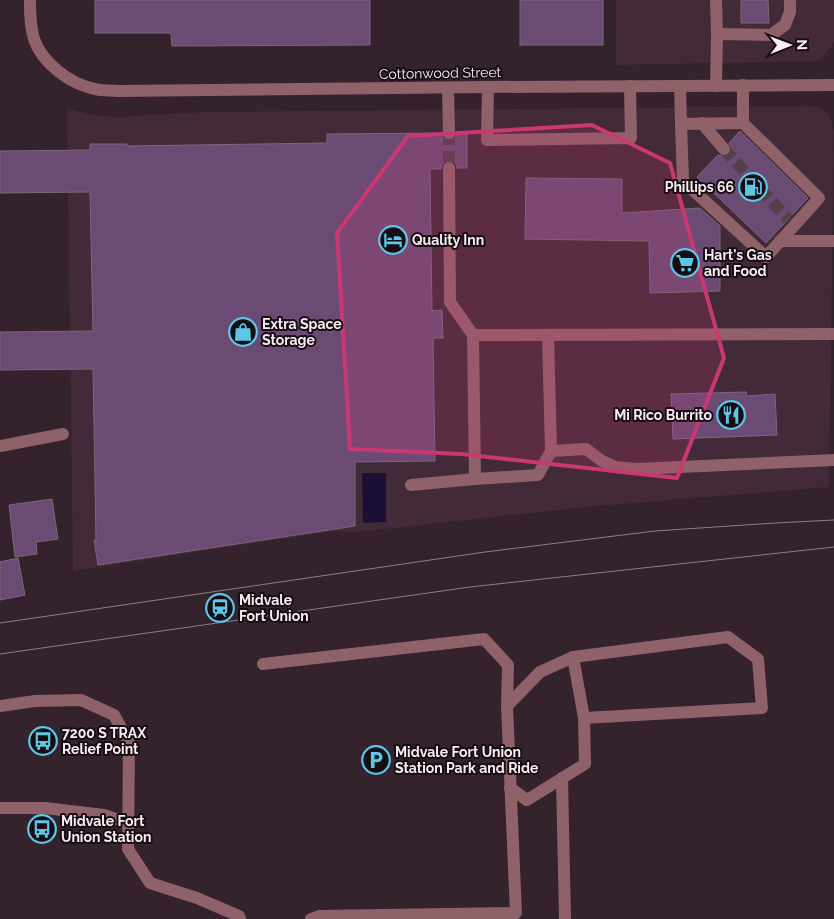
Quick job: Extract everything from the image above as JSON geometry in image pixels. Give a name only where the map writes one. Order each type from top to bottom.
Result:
[{"type":"street","name":"Cottonwood Street","points":[[30,0],[30,19],[34,39],[41,54],[52,67],[76,82],[95,89],[118,91],[834,85]]},
{"type":"street","points":[[716,0],[716,86]]},
{"type":"street","points":[[717,34],[771,35],[785,25],[790,12],[790,0]]},
{"type":"street","points":[[743,85],[743,123]]},
{"type":"street","points":[[488,87],[487,140],[631,138],[630,86]]},
{"type":"street","points":[[680,86],[681,124],[683,180],[766,257],[780,241],[791,222],[819,198],[743,123],[681,124]]},
{"type":"street","points":[[448,88],[449,133]]},
{"type":"street","points":[[702,123],[724,149]]},
{"type":"street","points":[[449,168],[450,302],[473,335],[475,479]]},
{"type":"street","points":[[780,241],[834,241]]},
{"type":"street","points":[[473,335],[834,334]]},
{"type":"street","points":[[411,485],[538,475],[551,451],[548,335]]},
{"type":"street","points":[[0,446],[64,434]]},
{"type":"street","points":[[551,451],[586,449],[602,461],[615,467],[636,469],[834,460]]},
{"type":"street","points":[[507,706],[540,672],[573,657],[728,637],[758,659],[762,708],[584,718]]},
{"type":"street","points":[[263,664],[484,639],[508,665],[507,706],[516,913],[319,916],[310,919]]},
{"type":"street","points":[[510,788],[527,800],[585,764],[584,718],[573,657]]},
{"type":"street","points":[[0,706],[35,701],[81,700],[114,715],[129,742],[128,849],[150,883],[197,898],[239,916],[240,919]]},
{"type":"street","points":[[562,778],[565,919]]},
{"type":"street","points":[[0,808],[45,808],[104,815],[128,823]]},
{"type":"highlighted area","points":[[592,125],[670,163],[724,358],[677,478],[461,454],[350,449],[337,233],[408,136]]},
{"type":"shaded area","points":[[616,0],[834,0],[834,42],[819,60],[813,61],[616,65]]},
{"type":"shaded area","points":[[806,106],[824,110],[829,115],[834,131],[829,487],[585,507],[358,532],[333,531],[73,571],[67,108],[93,115],[115,117],[206,112]]},
{"type":"shaded area","points":[[362,473],[386,473],[386,522],[363,523]]},
{"type":"building","points":[[95,0],[370,0],[370,45],[172,46],[171,33],[95,33]]},
{"type":"building","points":[[520,0],[603,0],[603,45],[520,45]]},
{"type":"building","points":[[741,0],[768,0],[769,23],[741,23]]},
{"type":"building","name":"Phillips 66","points":[[740,131],[808,198],[766,243],[697,177],[718,155],[725,157],[730,155],[732,148],[729,143]]},
{"type":"building","points":[[441,133],[442,138],[449,141],[454,140],[457,133],[467,133],[467,168],[457,168],[453,161],[448,160],[442,164],[441,169],[430,169],[432,311],[442,310],[443,338],[433,338],[435,461],[355,462],[355,526],[98,565],[94,540],[96,540],[93,369],[0,370],[0,332],[93,331],[90,192],[0,193],[0,151],[90,150],[90,144],[127,144],[127,146],[327,143],[327,134]]},
{"type":"building","points":[[526,178],[622,179],[622,213],[700,208],[720,226],[720,291],[650,293],[649,241],[525,239]]},
{"type":"building","points":[[746,392],[747,396],[775,394],[777,435],[673,439],[671,394]]},
{"type":"building","points":[[52,499],[58,539],[36,542],[37,554],[15,557],[9,505]]},
{"type":"building","points":[[18,558],[25,595],[0,600],[0,562]]},
{"type":"tunnel","points":[[449,133],[449,168]]},
{"type":"tunnel","points":[[724,149],[788,219]]},
{"type":"tram line","points":[[0,623],[485,552],[655,531],[834,520]]},
{"type":"tram line","points":[[0,654],[470,587],[834,547]]},
{"type":"place","name":"Phillips 66","points":[[753,187]]},
{"type":"place","name":"Quality Inn","points":[[393,240]]},
{"type":"place","name":"Hart's Gas and Food","points":[[685,263]]},
{"type":"place","name":"Extra Space Storage","points":[[243,332]]},
{"type":"place","name":"Mi Rico Burrito","points":[[731,415]]},
{"type":"place","name":"Midvale Fort Union","points":[[220,608]]},
{"type":"place","name":"7200 S TRAX Relief Point","points":[[43,741]]},
{"type":"place","name":"Midvale Fort Union Station Park and Ride","points":[[376,760]]},
{"type":"place","name":"Midvale Fort Union Station","points":[[42,829]]}]
